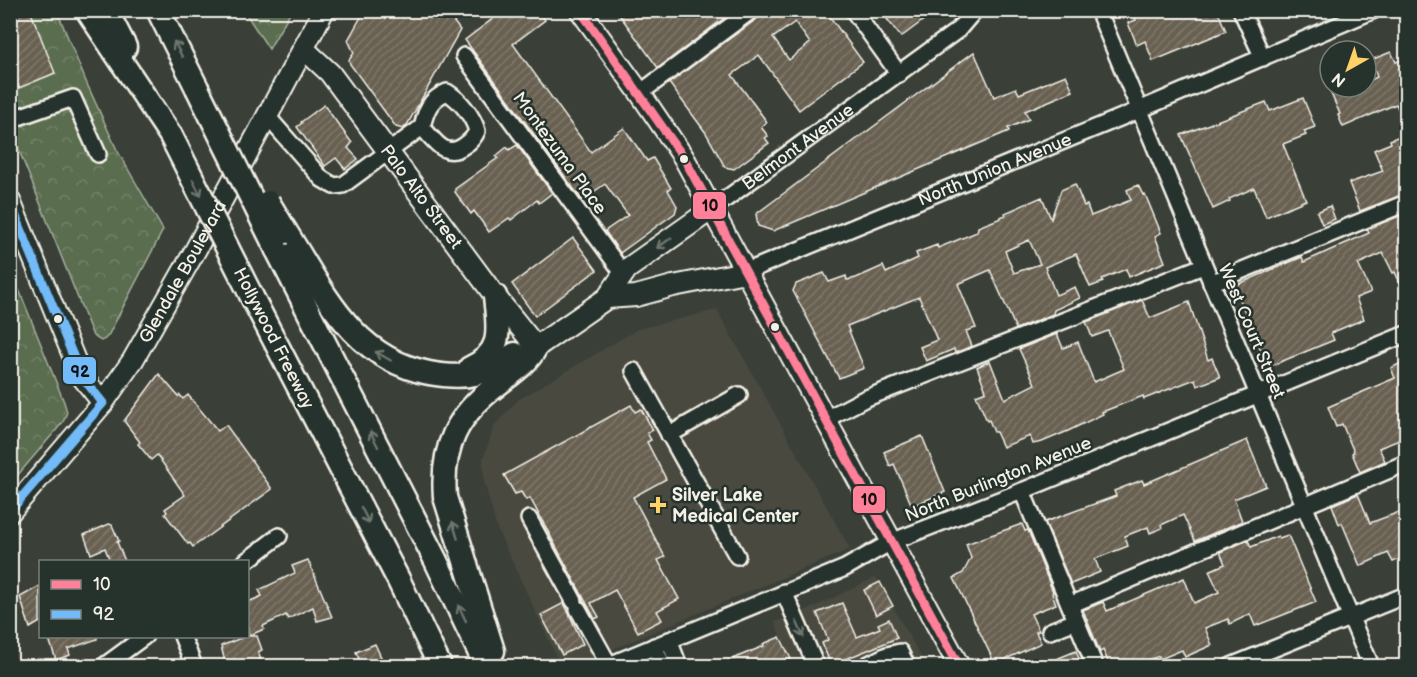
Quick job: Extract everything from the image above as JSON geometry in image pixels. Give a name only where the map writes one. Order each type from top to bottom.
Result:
[{"type":"highway","points":[[87,10],[171,136]]},
{"type":"highway","name":"Hollywood Freeway","points":[[106,10],[398,579],[440,666]]},
{"type":"highway","points":[[158,10],[197,88],[282,241],[486,666]]},
{"type":"highway","points":[[282,241],[363,343],[399,364],[443,376],[478,374],[493,369],[524,349],[536,347]]},
{"type":"highway","points":[[420,371],[437,374],[455,372],[472,367],[489,355],[498,337],[495,296]]},
{"type":"highway","points":[[497,666],[445,496],[445,459],[457,426],[467,412],[495,386],[522,367],[536,347]]},
{"type":"main road","name":"Glendale Boulevard","points":[[10,512],[102,403],[146,339],[324,10]]},
{"type":"main road","points":[[580,10],[684,158],[959,666]]},
{"type":"main road","name":"Palo Alto Street","points":[[303,49],[330,73],[495,296],[536,347]]},
{"type":"main road","points":[[10,201],[76,363],[83,378],[102,403]]},
{"type":"main road","name":"Belmont Avenue","points":[[536,347],[607,298],[623,273],[711,208]]},
{"type":"main road","name":"North Union Avenue","points":[[607,298],[636,296],[673,286],[745,272]]},
{"type":"street","points":[[640,93],[752,10]]},
{"type":"street","points":[[853,10],[899,74]]},
{"type":"street","name":"Belmont Avenue","points":[[711,208],[958,30],[975,10]]},
{"type":"street","name":"West Court Street","points":[[1098,10],[1371,666]]},
{"type":"street","points":[[1241,10],[1263,58]]},
{"type":"street","name":"North Union Avenue","points":[[745,272],[1139,110],[1374,10]]},
{"type":"street","name":"Montezuma Place","points":[[464,56],[623,273]]},
{"type":"street","points":[[10,120],[73,98],[98,154]]},
{"type":"street","points":[[267,116],[322,179],[334,186],[343,185],[422,127]]},
{"type":"street","points":[[1211,283],[1407,203]]},
{"type":"street","points":[[826,419],[864,399],[1203,266]]},
{"type":"street","name":"North Burlington Avenue","points":[[608,666],[845,568],[891,542],[1407,334]]},
{"type":"street","points":[[634,371],[737,556]]},
{"type":"street","points":[[669,435],[739,395]]},
{"type":"street","points":[[1070,605],[1407,463]]},
{"type":"street","points":[[1022,491],[1095,666]]},
{"type":"street","points":[[529,519],[608,666]]},
{"type":"street","points":[[246,560],[279,536]]},
{"type":"street","points":[[784,592],[816,666]]},
{"type":"street","points":[[1231,666],[1407,595]]},
{"type":"street","points":[[1050,632],[1076,621]]},
{"type":"street","points":[[104,666],[142,638]]},
{"type":"street","points":[[183,638],[194,666]]},
{"type":"street","points":[[669,640],[679,666]]},
{"type":"street","points":[[654,646],[663,666]]},
{"type":"street","points":[[865,666],[886,655],[900,652],[906,666]]},
{"type":"shaded area","name":"Silver Lake Medical Center","points":[[717,310],[850,549],[573,666],[561,666],[497,529],[484,481],[483,459],[495,425],[518,400],[638,329]]},
{"type":"shaded area","points":[[876,577],[926,666],[791,666],[775,622],[812,608]]},
{"type":"green space","points":[[11,11],[57,11],[117,150],[163,230],[109,334],[101,341],[93,336],[11,130]]},
{"type":"green space","points":[[244,11],[291,11],[269,49]]},
{"type":"green space","points":[[10,267],[67,412],[63,422],[11,483]]},
{"type":"building","points":[[10,10],[30,10],[55,73],[19,88],[18,85],[10,88]]},
{"type":"building","points":[[365,10],[445,10],[460,30],[403,129],[396,127],[350,64],[349,60],[354,53],[348,40]]},
{"type":"building","points":[[490,10],[537,10],[545,20],[513,44],[591,152],[624,128],[647,161],[653,158],[671,188],[668,190],[677,206],[675,213],[620,253],[605,231],[628,215],[605,184],[582,200],[465,40],[495,17]]},
{"type":"building","points":[[616,10],[735,10],[658,68]]},
{"type":"building","points":[[762,10],[825,10],[863,62],[799,110],[759,55],[732,75],[767,122],[761,127],[768,136],[765,138],[769,143],[734,169],[725,167],[706,133],[669,83],[758,18]],"holes":[[[795,22],[810,43],[789,60],[773,38]]]},
{"type":"building","points":[[880,10],[937,10],[901,37]]},
{"type":"building","points":[[1132,10],[1217,10],[1226,31],[1153,61],[1145,41],[1137,45],[1128,23],[1136,20]]},
{"type":"building","points":[[974,52],[994,97],[1016,88],[1019,94],[1066,75],[1073,91],[1025,111],[1029,119],[1008,128],[1009,131],[773,231],[758,226],[756,214]]},
{"type":"building","points":[[1391,52],[1396,62],[1407,58],[1407,129],[1396,104],[1343,127],[1333,99],[1378,99],[1378,57]]},
{"type":"building","points":[[1303,98],[1315,127],[1304,131],[1306,135],[1283,144],[1306,200],[1266,217],[1254,188],[1213,209],[1181,135],[1266,102],[1270,111]]},
{"type":"building","points":[[324,105],[352,143],[348,148],[358,159],[345,169],[336,158],[325,166],[297,127]]},
{"type":"building","points":[[1407,133],[1407,193],[1360,211],[1349,183],[1383,171],[1374,150]]},
{"type":"building","points":[[517,145],[552,193],[539,203],[537,200],[511,220],[509,218],[489,232],[474,211],[471,214],[455,189],[498,158],[496,156],[507,147],[509,150]]},
{"type":"building","points":[[1075,184],[1091,216],[1131,200],[1127,190],[1138,185],[1143,195],[1145,194],[1161,233],[1155,236],[1165,262],[1129,277],[1126,269],[1090,287],[1076,254],[1045,267],[1056,295],[1075,287],[1080,298],[1054,310],[1053,314],[1016,329],[990,270],[958,284],[976,328],[966,331],[972,346],[955,353],[954,349],[926,361],[920,347],[937,340],[919,297],[847,326],[864,368],[839,378],[793,291],[796,284],[824,273],[829,282],[846,276],[847,280],[856,278],[883,266],[886,273],[918,258],[916,253],[937,245],[938,248],[977,232],[978,227],[1042,197],[1051,219],[1061,190]],"holes":[[[1029,240],[1040,264],[1014,273],[1005,251]]]},
{"type":"building","points":[[1330,206],[1335,219],[1322,224],[1317,212]]},
{"type":"building","points":[[1407,213],[1407,299],[1395,272],[1393,273],[1383,253],[1358,264],[1371,292],[1356,298],[1364,319],[1331,333],[1334,340],[1268,367],[1234,286],[1302,257],[1304,262],[1369,233],[1367,229]]},
{"type":"building","points":[[573,238],[597,270],[535,316],[512,284]]},
{"type":"building","points":[[1142,300],[1150,318],[1189,302],[1208,360],[1212,358],[1220,377],[1197,386],[1195,379],[1144,399],[1143,396],[1102,412],[1103,414],[1042,442],[1033,444],[1030,436],[1003,447],[989,420],[987,421],[976,395],[986,391],[977,367],[990,361],[1005,399],[1035,384],[1019,349],[1057,334],[1063,348],[1078,342],[1094,382],[1124,369],[1108,331],[1092,337],[1086,322]]},
{"type":"building","points":[[1403,362],[1407,370],[1407,437],[1379,448],[1385,461],[1360,472],[1342,424],[1336,427],[1328,407],[1395,378],[1391,368]]},
{"type":"building","points":[[159,374],[178,396],[180,395],[183,399],[188,395],[218,431],[226,425],[272,489],[193,547],[190,543],[188,544],[165,514],[167,512],[165,509],[185,495],[157,455],[151,460],[124,421]]},
{"type":"building","points":[[631,405],[635,412],[641,409],[653,430],[647,433],[651,440],[647,442],[666,479],[633,497],[665,557],[658,560],[679,599],[657,611],[662,620],[638,632],[615,590],[591,603],[599,617],[595,619],[530,498],[526,500],[521,492],[515,494],[504,475]]},
{"type":"building","points":[[922,436],[945,492],[912,506],[894,464],[890,466],[884,452]]},
{"type":"building","points":[[1247,440],[1266,486],[1234,499],[1242,521],[1195,541],[1183,515],[1150,533],[1148,527],[1125,536],[1128,546],[1095,559],[1100,572],[1071,584],[1045,522],[1116,496],[1114,491],[1142,480],[1144,484]]},
{"type":"building","points":[[1358,494],[1370,523],[1407,509],[1407,556],[1393,562],[1388,553],[1360,566],[1332,505]]},
{"type":"building","points":[[109,524],[112,525],[125,560],[110,560],[105,548],[91,554],[84,535]]},
{"type":"building","points":[[1022,524],[1025,531],[1028,530],[1056,604],[1031,614],[1039,631],[1036,632],[1041,643],[995,664],[954,578],[963,573],[971,558],[966,544]]},
{"type":"building","points":[[1288,535],[1316,602],[1255,626],[1250,614],[1230,624],[1228,619],[1205,628],[1212,645],[1185,657],[1182,650],[1134,666],[1110,666],[1103,650],[1100,652],[1083,610],[1103,602],[1107,611],[1184,578],[1194,603],[1219,592],[1209,571],[1225,564],[1220,552],[1248,540],[1251,547],[1278,536],[1279,538]]},
{"type":"building","points":[[308,560],[332,617],[317,621],[313,607],[288,619],[286,615],[249,636],[249,602],[262,596],[259,590],[295,573],[292,566]]},
{"type":"building","points":[[880,582],[893,606],[876,615],[864,590]]},
{"type":"building","points":[[39,587],[39,623],[30,628],[20,597]]},
{"type":"building","points":[[564,603],[583,644],[562,655],[541,615]]},
{"type":"building","points":[[842,603],[857,637],[880,628],[878,624],[889,619],[897,638],[831,665],[822,643],[828,640],[817,613]]},
{"type":"building","points":[[257,636],[262,650],[258,652],[261,660],[243,666],[226,666],[221,646],[241,638]]},
{"type":"building","points":[[780,637],[791,659],[773,666],[715,666],[764,646],[763,644]]},
{"type":"building","points":[[49,638],[97,638],[68,649],[70,655],[56,660]]},
{"type":"building","points":[[375,644],[385,666],[362,666],[356,652]]},
{"type":"building","points":[[1076,651],[1082,666],[1039,666]]},
{"type":"transit line","name":"10","points":[[580,10],[684,158],[959,666]]},
{"type":"transit line","name":"92","points":[[10,202],[76,363],[83,378],[103,403],[10,511]]},
{"type":"place","name":"Silver Lake Medical Center","points":[[658,505]]}]
